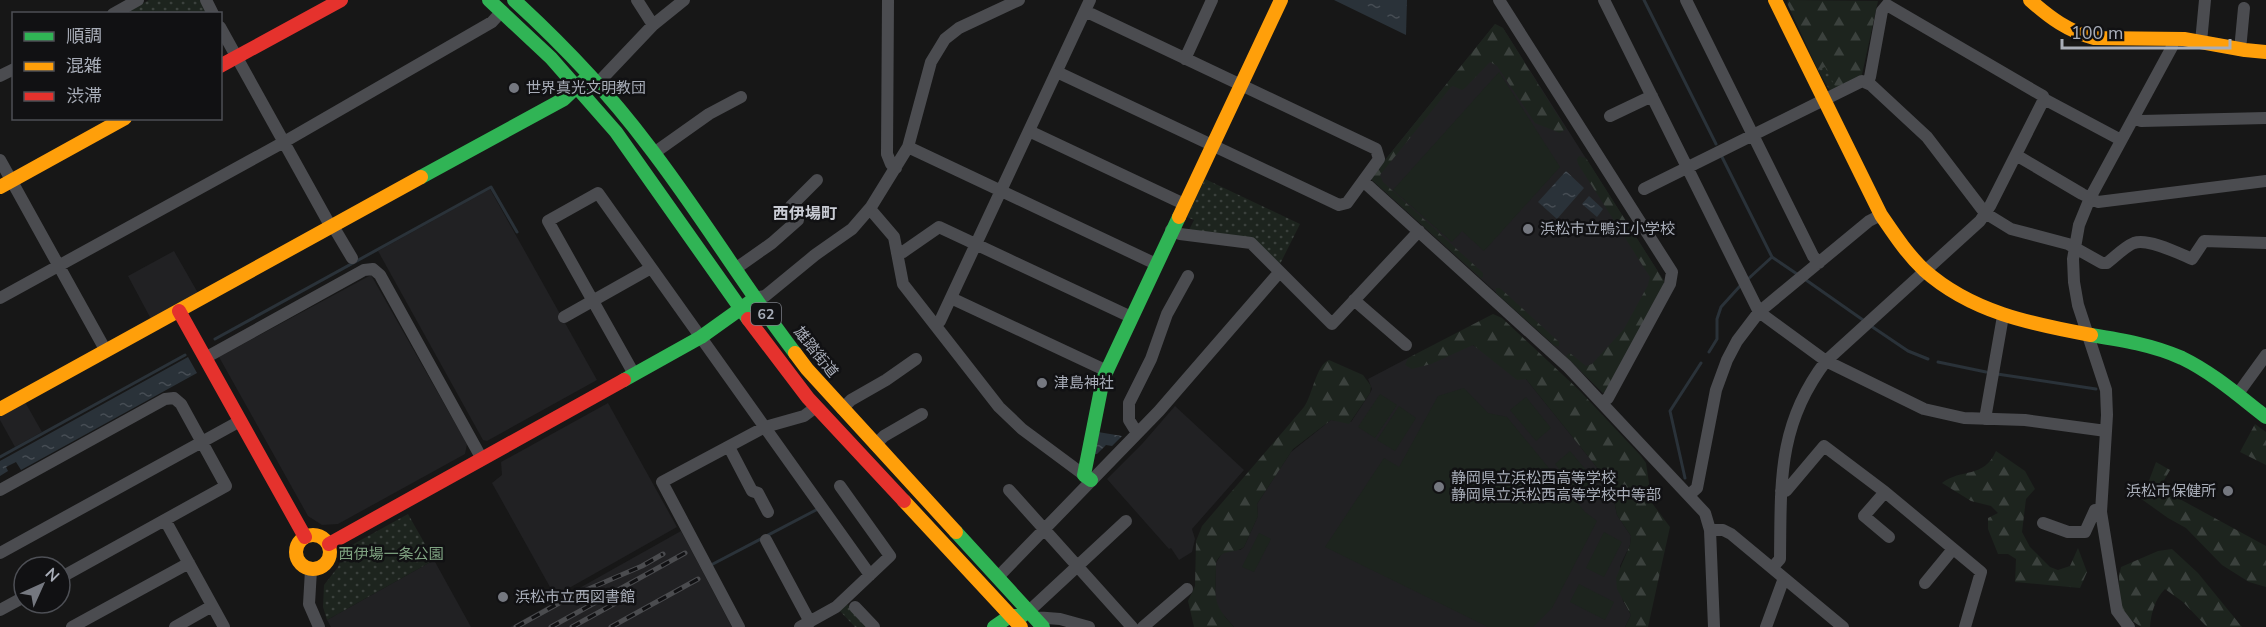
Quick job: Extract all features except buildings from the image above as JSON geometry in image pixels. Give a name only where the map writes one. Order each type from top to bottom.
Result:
[{"type":"street","points":[[117,12],[138,0]]},
{"type":"street","points":[[222,65],[340,0]]},
{"type":"street","name":"雄踏街道","points":[[514,0],[540,23],[593,79],[654,153],[793,351],[842,409],[1035,618]]},
{"type":"street","points":[[637,0],[652,25]]},
{"type":"street","points":[[0,409],[564,99],[577,86],[593,79],[652,25],[684,0]]},
{"type":"street","points":[[888,0],[887,154],[891,164],[896,168]]},
{"type":"street","points":[[329,544],[701,337],[755,298],[765,296],[815,255],[841,238],[870,209],[908,147],[931,62],[939,46],[959,28],[1019,0]]},
{"type":"street","points":[[1185,59],[1212,0]]},
{"type":"street","points":[[997,578],[1081,494],[1088,478],[1099,390],[1171,230],[1281,0]]},
{"type":"street","points":[[1499,0],[1672,272],[1670,284],[1608,398],[1603,402]]},
{"type":"street","points":[[1604,0],[1760,312],[1826,361],[1924,409],[1951,417],[2037,421],[2106,431]]},
{"type":"street","points":[[1686,0],[1813,256],[1819,263]]},
{"type":"street","points":[[1775,0],[1881,215],[1900,244],[1925,271],[1966,301],[2003,316],[2169,352],[2197,366],[2266,417]]},
{"type":"street","points":[[2030,0],[2060,24],[2082,36],[2108,39],[2171,38],[2240,50],[2266,52]]},
{"type":"street","points":[[2201,42],[2205,0]]},
{"type":"street","points":[[0,298],[284,142],[492,22],[494,4]]},
{"type":"street","name":"62","points":[[494,4],[577,86],[632,153],[779,362],[816,407],[1021,627]]},
{"type":"street","points":[[1867,82],[1870,77],[1882,11],[1887,5],[2043,96],[2044,99],[2121,140]]},
{"type":"street","points":[[935,325],[940,321],[1088,6],[1185,59],[1376,149],[1379,159],[1347,203],[1339,205],[1057,72]]},
{"type":"street","points":[[2240,50],[2244,8]]},
{"type":"street","points":[[222,31],[351,258]]},
{"type":"street","points":[[2129,627],[2117,611],[2101,510],[2106,431],[2105,384],[2075,294],[2074,248],[2079,225],[2090,198],[2172,47],[2171,38]]},
{"type":"street","points":[[1644,189],[1857,83],[1867,82],[1927,137],[1985,213],[2017,232],[2068,244],[2102,263],[2107,263],[2129,246],[2139,242],[2164,248],[2192,259],[2204,241],[2266,243]]},
{"type":"street","points":[[1611,116],[1652,96]]},
{"type":"street","points":[[654,153],[709,114],[741,97]]},
{"type":"street","points":[[1772,568],[1780,559],[1783,459],[1793,419],[1811,383],[1826,361],[1974,227],[1985,213],[2044,99]]},
{"type":"street","points":[[2134,117],[2141,121],[2266,118]]},
{"type":"street","points":[[6,184],[121,120]]},
{"type":"street","points":[[1029,131],[1184,204]]},
{"type":"street","points":[[908,147],[1156,264]]},
{"type":"street","points":[[2016,155],[2098,202],[2266,181]]},
{"type":"street","points":[[0,160],[6,184],[58,266],[106,351]]},
{"type":"street","points":[[735,268],[772,243],[798,220],[791,212],[790,206],[817,180]]},
{"type":"street","points":[[1363,181],[1548,347],[1603,402],[1705,513],[1710,530],[1714,627]]},
{"type":"street","points":[[634,375],[548,221],[598,194],[870,575]]},
{"type":"street","points":[[870,209],[894,237],[903,284],[1010,419],[1088,478]]},
{"type":"street","points":[[1689,495],[1697,488],[1713,401],[1723,370],[1737,341],[1760,312],[1869,221],[1881,215]]},
{"type":"street","points":[[897,253],[903,252],[939,227],[1131,317]]},
{"type":"street","points":[[1171,230],[1180,234],[1251,243],[1332,324],[1419,231]]},
{"type":"street","points":[[564,317],[651,268]]},
{"type":"street","points":[[205,358],[364,270],[373,269],[380,275],[482,459]]},
{"type":"street","points":[[1088,478],[1159,411],[1276,275]]},
{"type":"street","points":[[1137,433],[1129,420],[1129,403],[1151,359],[1167,314],[1188,276]]},
{"type":"street","points":[[951,298],[1107,371]]},
{"type":"street","points":[[1354,300],[1406,345]]},
{"type":"street","points":[[179,311],[305,537]]},
{"type":"street","points":[[1985,419],[1999,328],[2003,316]]},
{"type":"street","points":[[2237,395],[2266,355]]},
{"type":"street","points":[[842,409],[851,400],[916,359]]},
{"type":"street","points":[[0,490],[169,397],[178,400],[226,486],[72,571]]},
{"type":"street","points":[[739,627],[662,482],[765,427],[804,416],[816,407]]},
{"type":"street","points":[[875,445],[884,436],[922,414]]},
{"type":"street","points":[[0,553],[240,421]]},
{"type":"street","points":[[1781,491],[1786,491],[1824,446],[1885,492],[1981,572],[1965,627]]},
{"type":"street","points":[[729,447],[752,490],[758,493],[768,512]]},
{"type":"street","points":[[766,540],[805,624],[836,607],[890,556],[840,486]]},
{"type":"street","points":[[1009,490],[1132,627]]},
{"type":"street","points":[[1885,492],[1864,516],[1889,537]]},
{"type":"street","points":[[2043,524],[2068,532],[2085,532],[2091,514],[2095,510],[2101,510]]},
{"type":"street","points":[[165,520],[224,627]]},
{"type":"street","points":[[1035,618],[1078,566],[1126,521]]},
{"type":"street","points":[[1710,530],[1727,531],[1843,627]]},
{"type":"street","points":[[317,535],[329,544],[331,553],[328,563],[320,569],[311,570],[301,565],[296,556],[297,546],[305,537],[317,535]]},
{"type":"street","points":[[1925,583],[1953,549]]},
{"type":"street","points":[[72,627],[189,563]]},
{"type":"street","points":[[311,570],[309,604],[319,627]]},
{"type":"street","points":[[1766,627],[1784,578]]},
{"type":"street","points":[[1143,627],[1187,589]]},
{"type":"street","points":[[174,627],[212,606]]},
{"type":"street","points":[[855,607],[868,613],[874,627]]},
{"type":"street","points":[[994,627],[1010,616],[1060,619],[1089,627]]},
{"type":"shaded area","name":"浜松市立鴨江小学校","points":[[1495,24],[1503,28],[1664,281],[1603,393],[1544,336],[1372,180],[1372,176]]},
{"type":"shaded area","points":[[490,189],[597,380],[487,441],[483,440],[378,251]]},
{"type":"shaded area","points":[[174,251],[198,293],[151,319],[128,276]]},
{"type":"shaded area","points":[[371,275],[467,444],[465,454],[338,524],[322,525],[308,516],[219,357]]},
{"type":"shaded area","name":"静岡県立浜松西高等学校 静岡県立浜松西高等学校中等部","points":[[1473,345],[1522,379],[1526,379],[1611,485],[1617,515],[1631,536],[1630,545],[1620,566],[1623,601],[1631,615],[1625,627],[1234,627],[1218,609],[1215,599],[1216,563],[1222,553],[1227,550],[1240,550],[1244,547],[1258,516],[1257,504],[1291,452],[1331,420],[1351,422],[1372,389],[1368,379],[1408,358],[1450,347]]},
{"type":"shaded area","points":[[25,402],[42,432],[15,447],[0,416]]},
{"type":"shaded area","points":[[608,403],[677,527],[555,596],[492,483],[502,475],[501,462]]},
{"type":"shaded area","points":[[1175,406],[1244,470],[1192,529],[1195,539],[1192,552],[1179,560],[1171,548],[1169,549],[1107,479]]},
{"type":"shaded area","points":[[681,531],[732,627],[510,627]]},
{"type":"shaded area","points":[[434,560],[471,627],[331,627],[327,620]]},
{"type":"green space","points":[[149,0],[201,0],[207,12],[128,12]]},
{"type":"green space","points":[[1788,0],[1878,1],[1861,79],[1835,91],[1818,70],[1787,3]]},
{"type":"green space","points":[[1495,24],[1503,28],[1566,129],[1560,133],[1535,123],[1497,66],[1490,62],[1462,90],[1451,87],[1380,175],[1383,182],[1483,273],[1481,278],[1372,180],[1372,176]]},
{"type":"green space","points":[[1825,67],[1836,88],[1830,91],[1818,70]]},
{"type":"green space","points":[[1499,72],[1560,167],[1484,251],[1462,231],[1452,242],[1393,190]]},
{"type":"green space","points":[[1579,156],[1586,158],[1664,281],[1664,285],[1603,393],[1566,356],[1569,353],[1586,366],[1592,364],[1624,329],[1650,277],[1578,164]]},
{"type":"green space","points":[[1205,179],[1300,224],[1280,264],[1253,238],[1189,230],[1194,220],[1187,217]]},
{"type":"green space","points":[[1496,288],[1500,288],[1559,342],[1559,346],[1555,346],[1496,293]]},
{"type":"green space","points":[[1493,314],[1502,318],[1579,390],[1646,463],[1652,503],[1670,527],[1648,627],[1625,627],[1631,615],[1617,589],[1616,578],[1630,545],[1631,536],[1617,515],[1611,485],[1526,379],[1517,380],[1473,345],[1431,364],[1412,369],[1405,365],[1408,358]]},
{"type":"green space","points":[[1329,360],[1363,375],[1371,386],[1370,393],[1349,424],[1331,420],[1293,449],[1257,504],[1258,516],[1244,547],[1225,553],[1216,563],[1216,598],[1221,611],[1234,627],[1194,627],[1188,601],[1195,586],[1196,541],[1202,526],[1304,407],[1321,368]]},
{"type":"green space","points":[[1464,388],[1488,413],[1507,417],[1585,512],[1597,521],[1552,608],[1533,627],[1488,627],[1325,547],[1384,458],[1399,467],[1438,396]]},
{"type":"green space","points":[[1380,394],[1397,405],[1375,438],[1358,427]]},
{"type":"green space","points":[[1526,397],[1551,428],[1536,441],[1510,410]]},
{"type":"green space","points":[[1399,406],[1416,418],[1395,451],[1377,440]]},
{"type":"green space","points":[[2255,424],[2266,432],[2266,465],[2240,452]]},
{"type":"green space","points":[[1570,451],[1596,482],[1580,495],[1555,464]]},
{"type":"green space","points":[[1996,451],[2025,471],[2035,489],[2026,499],[2022,532],[2030,547],[2050,567],[2058,570],[2070,566],[2078,548],[2087,572],[2080,588],[2015,582],[2016,559],[2008,554],[1998,554],[1988,529],[1988,518],[1998,513],[1991,506],[1971,501],[1942,483],[1949,478],[1985,466]]},
{"type":"green space","points":[[2156,462],[2170,470],[2163,482],[2163,492],[2266,546],[2266,587],[2249,582],[2222,565],[2186,528],[2133,493],[2131,489],[2147,486]]},
{"type":"green space","name":"西伊場一条公園","points":[[408,514],[434,560],[327,620],[323,607],[324,585],[338,567],[344,552],[350,546]]},
{"type":"green space","points":[[1604,532],[1622,542],[1604,577],[1586,568]]},
{"type":"green space","points":[[1259,533],[1271,539],[1254,572],[1242,567]]},
{"type":"green space","points":[[2172,549],[2198,573],[2242,627],[2207,627],[2183,602],[2165,589],[2154,606],[2150,627],[2141,627],[2120,612],[2121,567],[2158,551]]},
{"type":"green space","points":[[1579,584],[1614,602],[1605,620],[1570,602]]},
{"type":"green space","points":[[846,603],[868,627],[855,627],[839,610]]},
{"type":"water","points":[[1334,0],[1407,0],[1406,35]]},
{"type":"water","points":[[1566,171],[1584,188],[1557,219],[1538,202]]},
{"type":"water","points":[[1589,196],[1603,209],[1597,217],[1582,204]]},
{"type":"water","points":[[188,357],[197,373],[21,470],[16,462],[6,467],[8,471],[0,476],[0,461]]},
{"type":"water","points":[[1098,432],[1122,436],[1112,446],[1106,445],[1094,454]]},
{"type":"waterway","points":[[1644,0],[1716,144]]},
{"type":"waterway","points":[[1722,157],[1772,257],[1797,274]]},
{"type":"waterway","points":[[215,339],[491,187],[517,232]]},
{"type":"waterway","points":[[1748,279],[1772,257]]},
{"type":"waterway","points":[[1806,280],[1863,320]]},
{"type":"waterway","points":[[1709,352],[1717,339],[1717,319],[1721,307],[1740,286]]},
{"type":"waterway","points":[[1871,326],[1908,351],[1928,359]]},
{"type":"waterway","points":[[0,457],[185,355]]},
{"type":"waterway","points":[[1938,362],[1986,372]]},
{"type":"waterway","points":[[1685,478],[1670,411],[1701,363]]},
{"type":"waterway","points":[[1997,374],[2096,389]]},
{"type":"waterway","points":[[711,565],[816,510]]},
{"type":"railway","points":[[551,627],[685,553]]},
{"type":"railway","points":[[516,627],[570,597],[642,566],[663,554]]},
{"type":"railway","points":[[611,627],[698,579]]},
{"type":"railway","points":[[572,627],[632,594]]},
{"type":"traffic: fast","points":[[489,0],[551,58],[616,132],[748,319]]},
{"type":"traffic: fast","points":[[514,0],[550,34],[617,106],[685,195],[795,353]]},
{"type":"traffic: fast","points":[[421,177],[564,99],[586,78]]},
{"type":"traffic: fast","points":[[1091,480],[1084,475],[1103,379],[1179,217]]},
{"type":"traffic: fast","points":[[624,380],[701,337],[750,302]]},
{"type":"traffic: fast","points":[[2091,335],[2149,346],[2182,358],[2215,378],[2266,417]]},
{"type":"traffic: fast","points":[[956,532],[1043,627]]},
{"type":"traffic: fast","points":[[994,627],[1010,616],[1022,616]]},
{"type":"traffic: slow","points":[[1179,217],[1281,0]]},
{"type":"traffic: slow","points":[[1775,0],[1881,215],[1918,264],[1942,284],[1982,306],[2024,321],[2091,335]]},
{"type":"traffic: slow","points":[[2030,0],[2060,23],[2094,38],[2184,39],[2266,52]]},
{"type":"traffic: slow","points":[[0,187],[121,120]]},
{"type":"traffic: slow","points":[[0,409],[421,177]]},
{"type":"traffic: slow","points":[[795,353],[956,532]]},
{"type":"traffic: slow","points":[[904,501],[1021,627]]},
{"type":"traffic: slow","points":[[313,535],[325,540],[330,552],[325,564],[313,569],[301,564],[296,552],[301,540],[313,535]]},
{"type":"traffic: jam","points":[[222,65],[341,0]]},
{"type":"traffic: jam","points":[[179,311],[305,537]]},
{"type":"traffic: jam","points":[[748,319],[808,398],[904,501]]},
{"type":"traffic: jam","points":[[329,544],[624,380]]},
{"type":"place","name":"世界真光文明教団","points":[[514,88]]},
{"type":"place","name":"浜松市立鴨江小学校","points":[[1528,229]]},
{"type":"place","name":"津島神社","points":[[1042,383]]},
{"type":"place","name":"静岡県立浜松西高等学校 静岡県立浜松西高等学校中等部","points":[[1439,487]]},
{"type":"place","name":"浜松市保健所","points":[[2228,491]]},
{"type":"place","name":"浜松市立西図書館","points":[[503,597]]},
{"type":"district","name":"西伊場町","points":[[805,213]]}]
